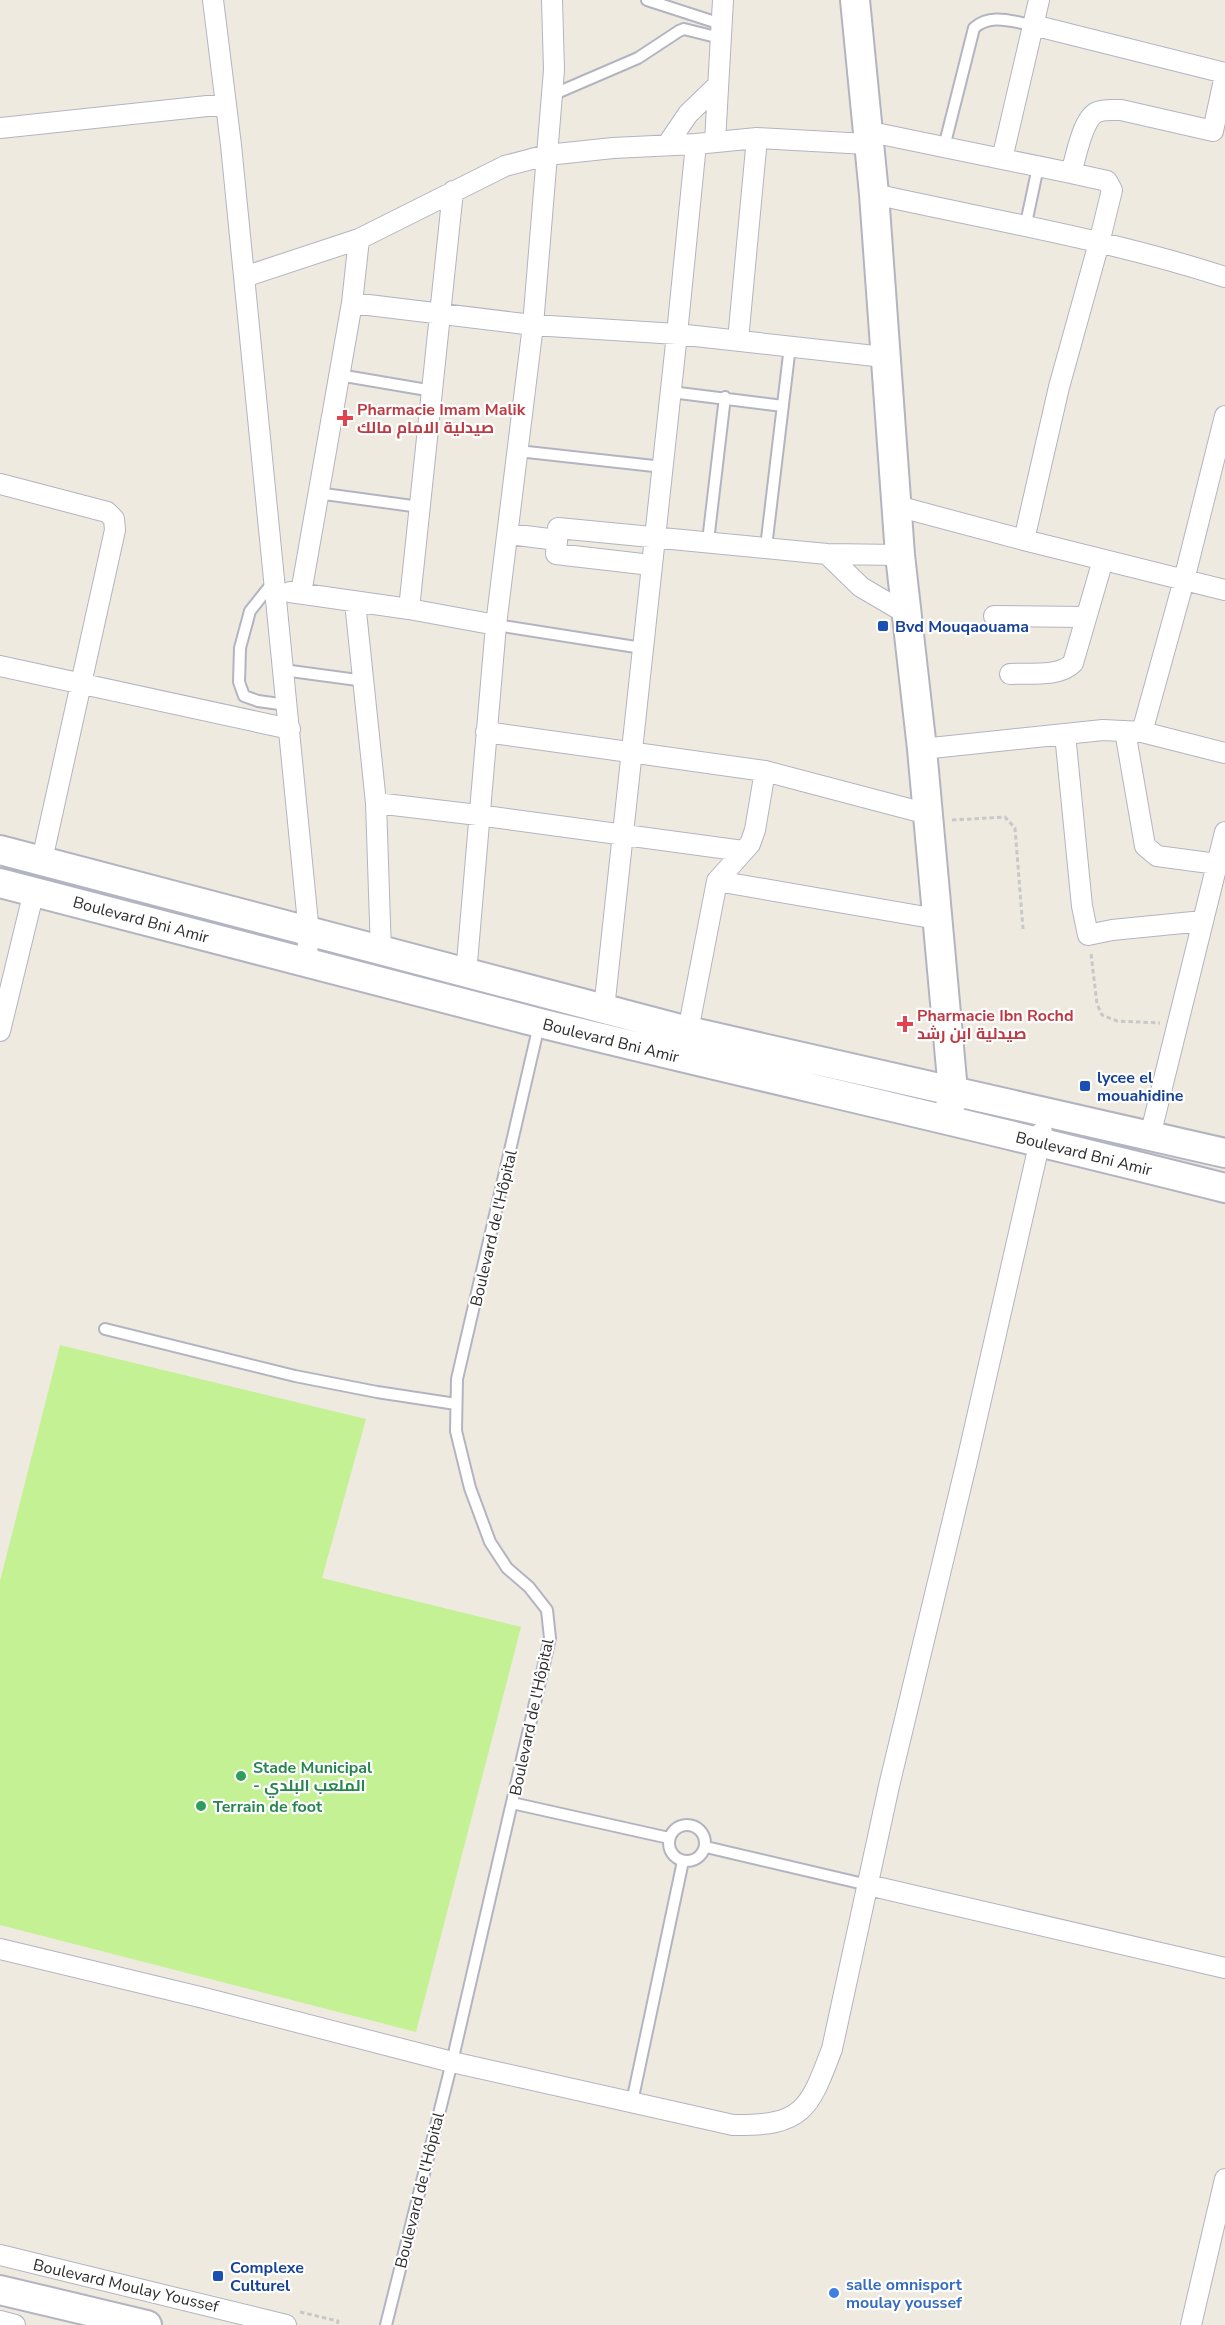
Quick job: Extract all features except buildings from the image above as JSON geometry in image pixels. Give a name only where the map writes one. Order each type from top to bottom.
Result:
[{"type":"main road","points":[[855,0],[874,194],[900,555],[922,749],[953,1091],[948,1121]]},
{"type":"main road","name":"Boulevard Bni Amir","points":[[0,850],[688,1031],[1225,1153]]},
{"type":"main road","name":"Boulevard Bni Amir","points":[[0,883],[540,1023],[948,1121],[1041,1141],[1225,1188]]},
{"type":"main road","name":"Boulevard Moulay Youssef","points":[[0,2290],[147,2325]]},
{"type":"street","points":[[213,0],[226,104],[290,729],[309,933],[306,964]]},
{"type":"street","points":[[466,974],[496,626],[533,325],[554,70],[552,0]]},
{"type":"street","points":[[604,1009],[677,334],[705,143],[717,86],[723,0]]},
{"type":"street","points":[[1002,159],[1039,0]]},
{"type":"street","points":[[1033,25],[1225,74],[1219,133],[1120,110],[1105,110],[1094,113],[1085,124],[1071,173]]},
{"type":"street","points":[[667,145],[688,114],[717,86]]},
{"type":"street","points":[[0,128],[226,104]]},
{"type":"street","points":[[244,277],[359,239],[505,166],[547,156],[613,148],[757,138],[867,138],[944,147],[1107,181],[1112,190],[1059,387],[1024,540]]},
{"type":"street","points":[[738,340],[757,138]]},
{"type":"street","points":[[409,609],[453,191]]},
{"type":"street","points":[[874,194],[1099,243],[1179,262],[1225,277]]},
{"type":"street","points":[[301,593],[352,303],[359,239]]},
{"type":"street","points":[[352,303],[533,325],[677,334],[884,357]]},
{"type":"street","points":[[1217,864],[1157,856],[1145,846],[1133,731],[1184,580],[1225,417]]},
{"type":"street","points":[[0,484],[107,512],[114,519],[115,530],[42,860]]},
{"type":"street","points":[[897,506],[1225,590]]},
{"type":"street","points":[[651,565],[556,554],[558,528],[827,554],[900,555]]},
{"type":"street","points":[[508,534],[557,540]]},
{"type":"street","points":[[827,554],[861,587],[907,614]]},
{"type":"street","points":[[1010,674],[1067,669],[1073,663],[1103,560]]},
{"type":"street","points":[[274,585],[301,593],[409,609],[496,626]]},
{"type":"street","points":[[356,602],[376,803],[381,952]]},
{"type":"street","points":[[994,616],[1086,617]]},
{"type":"street","points":[[0,666],[290,729]]},
{"type":"street","points":[[922,749],[1103,730],[1133,731],[1225,753]]},
{"type":"street","points":[[486,732],[765,771],[928,818]]},
{"type":"street","points":[[1065,734],[1082,906],[1088,934],[1203,921]]},
{"type":"street","points":[[688,1031],[717,880],[750,844],[756,830],[765,771]]},
{"type":"street","points":[[376,803],[742,851]]},
{"type":"street","points":[[1150,1136],[1225,831]]},
{"type":"street","points":[[717,880],[937,919]]},
{"type":"street","points":[[0,1031],[34,891]]},
{"type":"street","points":[[0,1949],[204,1998],[452,2062],[733,2125],[765,2125],[786,2120],[803,2109],[816,2091],[832,2049],[889,1786],[964,1473],[1046,1112]]},
{"type":"street","points":[[868,1885],[1225,1968]]},
{"type":"street","points":[[1191,2325],[1225,2180]]},
{"type":"street","name":"Boulevard Moulay Youssef","points":[[0,2255],[286,2325]]},
{"type":"street","points":[[0,2321],[15,2325]]},
{"type":"lane","points":[[647,0],[721,31]]},
{"type":"lane","points":[[944,147],[974,28],[982,20],[994,19],[1033,25]]},
{"type":"lane","points":[[552,95],[638,58],[684,29],[721,31]]},
{"type":"lane","points":[[1025,228],[1038,166]]},
{"type":"lane","points":[[766,547],[790,346]]},
{"type":"lane","points":[[339,375],[433,391]]},
{"type":"lane","points":[[671,392],[783,406]]},
{"type":"lane","points":[[708,541],[725,397]]},
{"type":"lane","points":[[518,452],[663,467]]},
{"type":"lane","points":[[317,493],[420,507]]},
{"type":"lane","points":[[274,585],[250,611],[240,648],[239,682],[244,696],[258,701],[287,705]]},
{"type":"lane","points":[[496,626],[642,648]]},
{"type":"lane","points":[[283,670],[365,681]]},
{"type":"lane","name":"Boulevard de l'Hôpital","points":[[386,2325],[452,2062],[550,1638],[547,1610],[529,1587],[507,1568],[490,1542],[467,1477],[456,1431],[457,1379],[540,1023]]},
{"type":"lane","points":[[105,1329],[295,1376],[456,1404]]},
{"type":"lane","points":[[513,1803],[669,1839]]},
{"type":"lane","points":[[692,1825],[703,1833],[706,1847],[697,1859],[683,1861],[671,1853],[669,1839],[678,1827],[692,1825]]},
{"type":"lane","points":[[706,1847],[868,1885]]},
{"type":"lane","points":[[632,2102],[683,1861]]},
{"type":"path","points":[[928,818],[1005,817],[1015,828],[1023,929]]},
{"type":"path","points":[[1088,934],[1096,1004],[1102,1015],[1117,1021],[1178,1023]]},
{"type":"green space","name":"Stade Municipal - الملعب البلدي","points":[[60,1345],[366,1419],[322,1578],[521,1627],[416,2032],[0,1925],[0,1581]]},
{"type":"place","name":"Pharmacie Imam Malik صيدلية الامام مالك","points":[[345,418]]},
{"type":"place","name":"Bvd Mouqaouama","points":[[883,626]]},
{"type":"place","name":"Pharmacie Ibn Rochd صيدلية ابن رشد","points":[[905,1024]]},
{"type":"place","name":"lycee el mouahidine","points":[[1085,1086]]},
{"type":"place","name":"Stade Municipal - الملعب البلدي","points":[[241,1776]]},
{"type":"place","name":"Terrain de foot","points":[[201,1806]]},
{"type":"place","name":"Complexe Culturel","points":[[218,2276]]},
{"type":"place","name":"salle omnisport moulay youssef","points":[[834,2293]]}]
